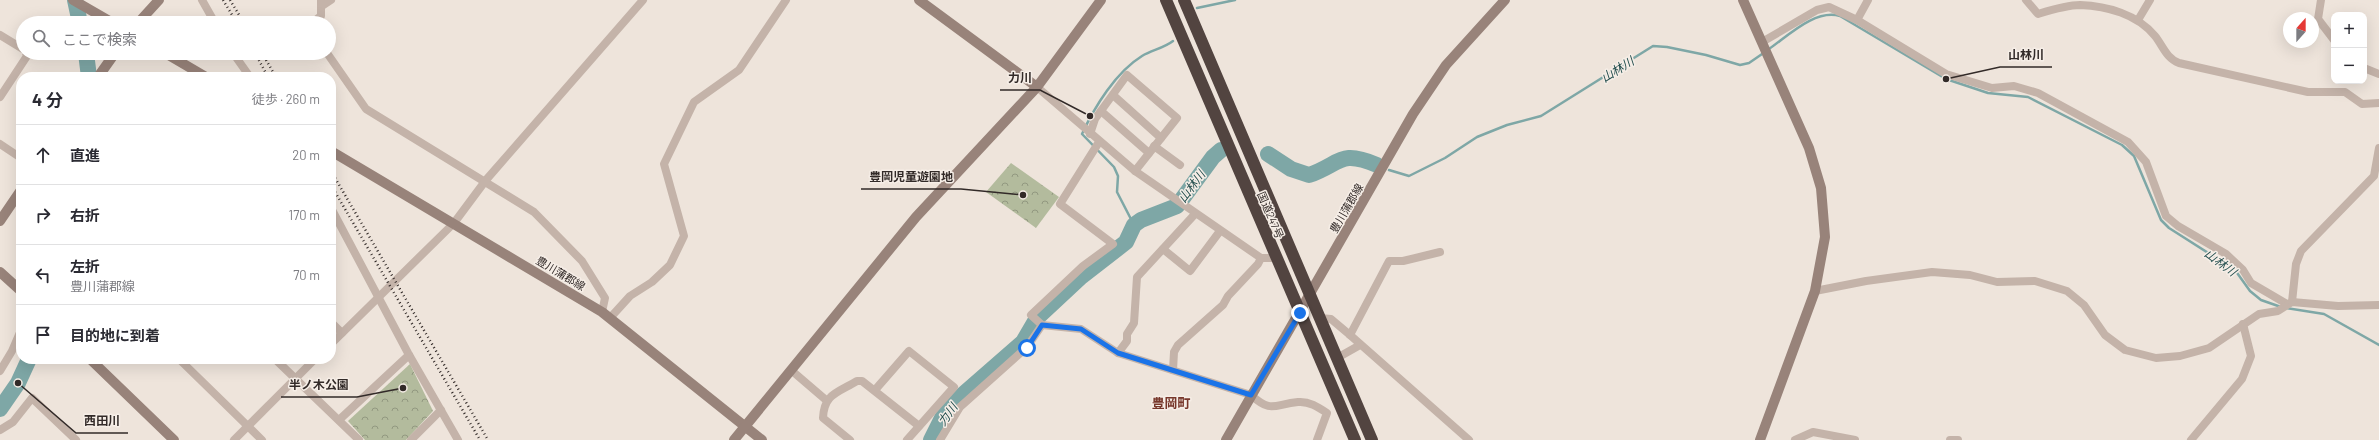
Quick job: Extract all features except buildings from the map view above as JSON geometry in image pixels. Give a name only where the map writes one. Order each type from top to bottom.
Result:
[{"type":"highway","name":"国道247号","points":[[1166,0],[1275,258],[1355,440]]},
{"type":"highway","name":"国道247号","points":[[1184,0],[1372,440]]},
{"type":"street","points":[[73,0],[101,16]]},
{"type":"street","points":[[144,16],[159,0]]},
{"type":"street","points":[[202,0],[211,16]]},
{"type":"street","points":[[321,16],[321,3],[331,0]]},
{"type":"street","points":[[336,339],[454,223],[486,180],[643,0]]},
{"type":"street","points":[[606,315],[630,296],[652,282],[670,265],[684,236],[664,164],[694,102],[739,70],[786,0]]},
{"type":"street","points":[[919,0],[1037,86],[1086,130],[1096,146],[1135,171],[1261,258],[1275,258]]},
{"type":"street","points":[[734,440],[916,217],[1037,86],[1101,0]]},
{"type":"street","name":"豊川蒲郡線","points":[[1226,440],[1413,114],[1446,65],[1505,0]]},
{"type":"street","points":[[1743,0],[1809,148],[1821,188],[1825,237],[1815,291],[1760,440]]},
{"type":"street","points":[[1857,20],[1868,0]]},
{"type":"street","points":[[2026,0],[2038,14],[2080,5],[2121,12],[2138,20],[2154,35],[2171,60],[2178,63],[2308,92],[2345,92],[2362,104],[2379,103]]},
{"type":"street","points":[[2138,20],[2150,0]]},
{"type":"street","points":[[2321,0],[2318,19],[2331,36]]},
{"type":"street","points":[[1763,44],[1817,10],[1830,7],[1857,20],[1946,74],[1992,88],[2014,86],[2038,93],[2128,142],[2146,162],[2166,216],[2178,226],[2226,254],[2244,270],[2251,283],[2289,303],[2338,306],[2379,305]]},
{"type":"street","points":[[0,35],[16,45]]},
{"type":"street","points":[[16,72],[24,60]]},
{"type":"street","points":[[102,72],[110,60]]},
{"type":"street","points":[[177,60],[197,72]]},
{"type":"street","points":[[238,60],[246,72]]},
{"type":"street","points":[[332,60],[366,109],[486,180],[534,212],[582,261],[594,277],[605,298],[606,315]]},
{"type":"street","points":[[2367,69],[2379,74]]},
{"type":"street","points":[[0,97],[16,73]]},
{"type":"street","points":[[1086,130],[1127,75],[1177,118],[1135,171]]},
{"type":"street","points":[[1112,95],[1161,138]]},
{"type":"street","points":[[1101,111],[1152,150],[1180,166]]},
{"type":"street","points":[[0,144],[16,155]]},
{"type":"street","points":[[1096,146],[1060,204],[1113,244],[1083,266],[1030,315],[1038,322],[1081,329],[1118,353],[1251,395],[1262,406],[1274,407],[1298,402],[1311,404],[1327,413],[1317,440]]},
{"type":"street","points":[[1815,291],[1866,281],[1932,272],[1970,275],[1997,282],[2035,281],[2067,291],[2084,305],[2105,335],[2125,350],[2156,358],[2180,356],[2209,348],[2259,314],[2278,311],[2289,303],[2296,264],[2301,251],[2374,176],[2379,148]]},
{"type":"street","name":"豊川蒲郡線","points":[[336,154],[606,315],[762,440]]},
{"type":"street","points":[[0,221],[16,197]]},
{"type":"street","points":[[1118,353],[1127,341],[1127,334],[1134,323],[1138,285],[1136,277],[1196,214]]},
{"type":"street","points":[[336,217],[409,355],[458,440]]},
{"type":"street","points":[[1163,249],[1190,271],[1220,231]]},
{"type":"street","points":[[1350,334],[1389,262],[1403,261],[1440,252]]},
{"type":"street","points":[[1173,370],[1174,352],[1178,344],[1223,305],[1228,296],[1258,264],[1261,258]]},
{"type":"street","points":[[0,272],[16,286]]},
{"type":"street","points":[[1320,318],[1331,319],[1350,334],[1360,345],[1469,440]]},
{"type":"street","points":[[940,440],[960,407],[1027,348],[1038,322]]},
{"type":"street","points":[[2191,440],[2242,379],[2251,356],[2243,324]]},
{"type":"street","points":[[336,327],[342,333]]},
{"type":"street","points":[[0,371],[16,342]]},
{"type":"street","points":[[1337,358],[1360,345]]},
{"type":"street","points":[[875,390],[909,351],[954,387],[907,440]]},
{"type":"street","points":[[339,420],[409,355]]},
{"type":"street","points":[[95,364],[174,440]]},
{"type":"street","points":[[184,364],[262,440]]},
{"type":"street","points":[[280,364],[360,440]]},
{"type":"street","points":[[234,440],[310,364]]},
{"type":"street","points":[[791,370],[826,400]]},
{"type":"street","points":[[850,440],[823,418],[824,406],[826,400],[857,381],[862,381],[875,390],[919,426]]},
{"type":"street","points":[[0,430],[13,422],[32,398],[76,440]]},
{"type":"street","points":[[411,440],[441,410]]},
{"type":"street","points":[[1795,440],[1813,432],[1855,440]]},
{"type":"street","points":[[1950,440],[1958,440]]},
{"type":"green space","points":[[1011,163],[1059,197],[1036,228],[986,192]]},
{"type":"green space","points":[[410,364],[433,411],[406,440],[365,440],[348,421]]},
{"type":"waterway","points":[[75,0],[78,16]]},
{"type":"waterway","name":"力川","points":[[1197,8],[1235,0]]},
{"type":"waterway","name":"山林川","points":[[1769,49],[1812,20],[1821,16],[1840,16],[1946,79],[1988,93],[2028,97],[2122,145],[2134,156],[2161,220],[2169,228],[2235,270],[2250,291],[2261,300],[2281,307]]},
{"type":"waterway","name":"力川","points":[[1134,225],[1117,192],[1118,176],[1114,167],[1082,134],[1093,112],[1107,90],[1123,71],[1142,56],[1173,41]]},
{"type":"waterway","name":"山林川","points":[[1389,170],[1409,176],[1445,158],[1477,137],[1507,125],[1541,116],[1653,46],[1667,47],[1706,55],[1740,65],[1749,63],[1765,52]]},
{"type":"waterway","points":[[87,60],[88,72]]},
{"type":"waterway","name":"力川","points":[[931,440],[943,416],[952,404],[1023,342],[1037,318],[1081,277],[1126,242],[1134,225],[1141,220],[1177,206],[1213,157],[1221,150]]},
{"type":"waterway","name":"山林川","points":[[1268,154],[1291,169],[1309,175],[1347,158],[1364,160],[1377,165]]},
{"type":"waterway","name":"山林川","points":[[2286,308],[2324,314],[2379,345]]},
{"type":"waterway","points":[[0,409],[18,383],[27,364]]},
{"type":"railway","points":[[223,0],[233,16]]},
{"type":"railway","points":[[230,0],[240,16]]},
{"type":"railway","points":[[259,60],[265,72]]},
{"type":"railway","points":[[266,60],[273,72]]},
{"type":"railway","points":[[336,180],[488,440]]},
{"type":"railway","points":[[336,194],[480,440]]},
{"type":"place","name":"山林川","points":[[1946,79]]},
{"type":"place","name":"力川","points":[[1090,116]]},
{"type":"place","name":"豊岡児童遊園地","points":[[1023,195]]},
{"type":"place","name":"西田川","points":[[18,383]]},
{"type":"place","name":"半ノ木公園","points":[[403,388]]},
{"type":"district","name":"豊岡町","points":[[1171,403]]},
{"type":"route","points":[[1027,348],[1042,325],[1081,329],[1088,332],[1118,353],[1251,395],[1300,313]]}]
